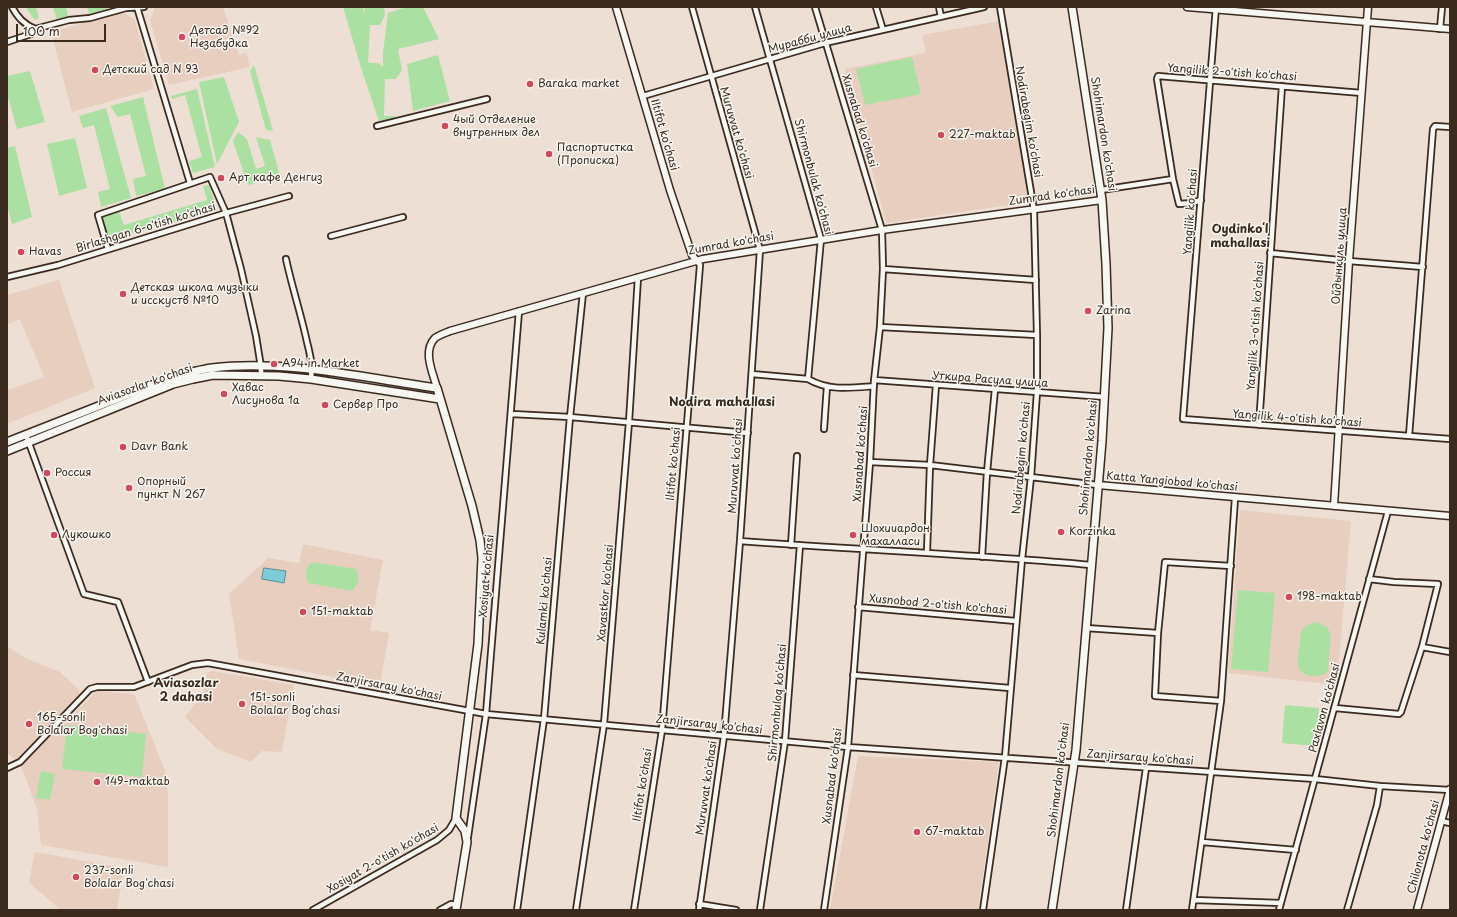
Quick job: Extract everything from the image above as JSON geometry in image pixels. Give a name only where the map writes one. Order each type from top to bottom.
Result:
[{"type":"main road","name":"Shohimardon ko'chasi","points":[[1052,910],[1074,762],[1105,397],[1107,296],[1102,200],[1072,7]]},
{"type":"main road","name":"Aviasozlar ko'chasi","points":[[7,442],[170,378],[213,368],[261,367],[312,370],[437,388]]},
{"type":"main road","name":"Aviasozlar ko'chasi","points":[[7,451],[173,384],[213,375],[260,375],[311,379],[440,399]]},
{"type":"main road","name":"Zumrad ko'chasi","points":[[437,388],[440,399]]},
{"type":"main road","name":"Xosiyat ko'chasi","points":[[440,399],[472,506],[481,549],[482,576],[478,644],[456,818]]},
{"type":"main road","points":[[456,818],[465,831],[467,842]]},
{"type":"main road","name":"Xosiyat ko'chasi","points":[[457,908],[467,842]]},
{"type":"street","points":[[12,7],[18,17],[26,25],[35,29]]},
{"type":"street","points":[[137,7],[190,183]]},
{"type":"street","points":[[7,42],[31,34],[35,29],[69,20],[90,18],[126,8],[144,7]]},
{"type":"street","name":"Iltifot ko'chasi","points":[[616,7],[670,190],[692,255],[700,265],[662,730],[634,910]]},
{"type":"street","name":"Muruvvat ko'chasi","points":[[692,7],[760,250],[748,433],[724,736],[698,910]]},
{"type":"street","name":"Shirmonbulak ko'chasi","points":[[755,7],[821,239],[808,379]]},
{"type":"street","name":"Xusnabad ko'chasi","points":[[815,7],[882,230],[883,269],[880,327],[874,380],[870,462],[848,747],[824,910]]},
{"type":"street","points":[[876,7],[883,30]]},
{"type":"street","points":[[938,7],[941,17]]},
{"type":"street","name":"Мурабби улица","points":[[643,96],[826,43],[984,7]]},
{"type":"street","name":"Nodirabegim ko'chasi","points":[[983,910],[1005,757],[1016,621],[1031,477],[1037,392],[1034,210],[1000,7]]},
{"type":"street","points":[[1187,7],[1216,8],[1450,30]]},
{"type":"street","name":"Ойдынкуль улица","points":[[1334,506],[1349,261],[1368,7]]},
{"type":"street","points":[[1440,29],[1442,7]]},
{"type":"street","name":"Yangilik ko'chasi","points":[[1183,419],[1216,8]]},
{"type":"street","name":"Yangilik 2-o'tish ko'chasi","points":[[1201,200],[1192,203],[1179,204],[1173,180],[1157,77],[1362,92]]},
{"type":"street","name":"Yangilik 3-o'tish ko'chasi","points":[[1259,425],[1282,86]]},
{"type":"street","points":[[377,126],[487,99]]},
{"type":"street","points":[[1409,436],[1433,130],[1435,126],[1450,127]]},
{"type":"street","points":[[108,249],[98,215],[210,177],[226,213],[241,269],[256,336],[261,367],[260,375]]},
{"type":"street","points":[[1101,190],[1173,180]]},
{"type":"street","name":"Birlashgan 6-o'tish ko'chasi","points":[[7,277],[58,265],[226,213],[289,196]]},
{"type":"street","name":"Zumrad ko'chasi","points":[[437,388],[429,355],[431,345],[436,338],[450,331],[638,276],[696,260],[821,239],[1102,200]]},
{"type":"street","points":[[331,236],[403,217]]},
{"type":"street","name":"Yangilik 3-o'tish ko'chasi","points":[[1270,253],[1349,261]]},
{"type":"street","points":[[286,259],[292,286],[303,322],[312,370],[311,379]]},
{"type":"street","points":[[1349,261],[1423,267]]},
{"type":"street","points":[[883,269],[1036,280]]},
{"type":"street","name":"Xavastkor ko'chasi","points":[[576,910],[604,724],[629,422],[638,276]]},
{"type":"street","name":"Kulamki ko'chasi","points":[[517,910],[544,719],[582,293]]},
{"type":"street","name":"Xosiyat ko'chasi","points":[[467,842],[486,714],[512,414],[519,311]]},
{"type":"street","points":[[880,327],[1037,335]]},
{"type":"street","points":[[752,374],[808,379],[816,384],[846,389],[874,386]]},
{"type":"street","name":"Уткира Расула улица","points":[[874,380],[1105,397]]},
{"type":"street","points":[[927,552],[930,465],[936,385]]},
{"type":"street","points":[[824,429],[827,386]]},
{"type":"street","points":[[982,557],[987,472],[995,389]]},
{"type":"street","points":[[512,414],[570,417],[748,433]]},
{"type":"street","name":"Yangilik 4-o'tish ko'chasi","points":[[1183,419],[1450,438]]},
{"type":"street","points":[[26,435],[84,594],[118,602],[148,682]]},
{"type":"street","points":[[791,544],[797,456]]},
{"type":"street","name":"Katta Yangiobod ko'chasi","points":[[870,462],[930,465],[1098,486],[1450,516]]},
{"type":"street","points":[[1192,910],[1221,701],[1236,498]]},
{"type":"street","name":"Paxlavon ko'chasi","points":[[1279,910],[1388,511]]},
{"type":"street","points":[[740,541],[927,552],[1091,565]]},
{"type":"street","name":"Shirmonbuloq ko'chasi","points":[[760,910],[785,741],[800,545]]},
{"type":"street","points":[[1221,701],[1155,696],[1158,633],[1165,562],[1231,566]]},
{"type":"street","points":[[1335,708],[1399,714],[1422,647],[1437,583],[1369,580]]},
{"type":"street","name":"Xusnobod 2-o'tish ko'chasi","points":[[858,608],[1016,621]]},
{"type":"street","points":[[1086,628],[1158,633]]},
{"type":"street","points":[[1422,647],[1450,652]]},
{"type":"street","name":"Zanjirsaray ko'chasi","points":[[7,768],[20,762],[90,689],[97,687],[134,688],[192,665],[213,664],[486,714],[848,747],[1315,779],[1380,786],[1450,790]]},
{"type":"street","points":[[853,675],[1010,688]]},
{"type":"street","points":[[1126,910],[1146,768]]},
{"type":"street","points":[[1347,910],[1377,805],[1380,786]]},
{"type":"street","name":"Chilonota ko'chasi","points":[[1417,910],[1450,790]]},
{"type":"street","name":"Xosiyat 2-o'tish ko'chasi","points":[[313,910],[436,840],[449,830],[456,818]]},
{"type":"street","points":[[1441,821],[1450,823]]},
{"type":"street","points":[[1202,842],[1296,850]]},
{"type":"street","points":[[1194,900],[1281,903]]},
{"type":"street","points":[[440,910],[451,904],[457,908]]},
{"type":"street","points":[[699,904],[736,910]]},
{"type":"shaded area","points":[[223,7],[239,55],[246,52],[250,67],[169,85],[150,20],[155,8]]},
{"type":"shaded area","points":[[123,12],[135,20],[154,89],[72,112],[51,32]]},
{"type":"shaded area","name":"227-maktab","points":[[1000,21],[1030,202],[886,223],[845,69],[926,53],[922,35]]},
{"type":"shaded area","points":[[59,280],[95,388],[7,424],[7,387],[8,390],[44,377],[20,319],[7,324],[7,295]]},
{"type":"shaded area","name":"198-maktab","points":[[1240,510],[1351,521],[1337,685],[1228,673]]},
{"type":"shaded area","name":"151-maktab","points":[[303,544],[383,560],[370,630],[389,633],[380,686],[239,659],[229,594],[268,558],[299,563]]},
{"type":"shaded area","name":"165-sonli Bolalar Bog'chasi","points":[[7,646],[25,658],[60,672],[79,690],[80,694],[17,759],[13,758],[7,753]]},
{"type":"shaded area","name":"151-sonli Bolalar Bog'chasi","points":[[212,671],[294,685],[282,752],[262,751],[251,762],[217,749],[185,717],[204,692],[207,673]]},
{"type":"shaded area","name":"149-maktab","points":[[97,691],[134,694],[165,770],[168,794],[168,867],[41,845],[37,809],[21,766]]},
{"type":"shaded area","name":"67-maktab","points":[[858,756],[999,762],[978,910],[830,910]]},
{"type":"shaded area","name":"237-sonli Bolalar Bog'chasi","points":[[35,852],[118,867],[123,871],[117,910],[61,910],[29,883]]},
{"type":"green space","points":[[25,7],[36,7],[39,18],[35,20]]},
{"type":"green space","points":[[53,7],[66,7],[69,20],[58,23]]},
{"type":"green space","points":[[87,7],[107,7],[108,12],[90,18]]},
{"type":"green space","points":[[343,7],[363,8],[364,13],[365,7],[384,7],[385,15],[380,25],[370,25],[368,63],[378,63],[383,67],[383,53],[388,13],[407,7],[423,7],[439,39],[398,49],[402,70],[396,79],[385,79],[384,116],[394,116],[396,118],[379,121]]},
{"type":"green space","points":[[438,55],[450,101],[413,111],[407,64]]},
{"type":"green space","points":[[912,57],[921,94],[865,105],[856,69]]},
{"type":"green space","points":[[254,65],[273,131],[266,130],[250,71]]},
{"type":"green space","points":[[30,71],[45,122],[17,129],[7,94],[7,76]]},
{"type":"green space","points":[[224,77],[239,122],[217,164],[199,82]]},
{"type":"green space","points":[[197,89],[215,167],[193,173],[189,161],[202,157],[185,95],[172,99],[171,96]]},
{"type":"green space","points":[[143,97],[165,189],[136,196],[133,179],[146,176],[130,114],[118,117],[110,106]]},
{"type":"green space","points":[[106,108],[131,198],[101,207],[98,192],[110,189],[94,125],[83,128],[79,116]]},
{"type":"green space","points":[[238,132],[247,139],[256,169],[265,166],[256,137],[270,140],[280,176],[248,185],[233,141]]},
{"type":"green space","points":[[75,138],[87,188],[59,196],[47,144]]},
{"type":"green space","points":[[15,146],[32,217],[12,224],[7,205],[7,148]]},
{"type":"green space","points":[[209,185],[217,210],[106,240],[98,215],[119,211],[124,225],[207,200],[203,186]]},
{"type":"green space","points":[[313,562],[356,569],[358,581],[356,586],[352,591],[309,583],[306,577],[306,571],[308,566]]},
{"type":"green space","points":[[1238,590],[1275,593],[1268,672],[1231,669]]},
{"type":"green space","points":[[1318,622],[1327,627],[1331,635],[1328,669],[1326,673],[1322,675],[1310,676],[1306,675],[1298,665],[1300,637],[1306,627]]},
{"type":"green space","points":[[1285,705],[1319,708],[1316,746],[1282,743]]},
{"type":"green space","points":[[67,725],[146,734],[142,777],[62,769]]},
{"type":"green space","points":[[41,771],[55,774],[50,800],[36,798]]},
{"type":"water","points":[[264,568],[286,571],[284,583],[262,579]]},
{"type":"place","name":"Детсад №92 Незабудка","points":[[182,37]]},
{"type":"place","name":"Детский сад N 93","points":[[95,70]]},
{"type":"place","name":"Baraka market","points":[[530,84]]},
{"type":"place","name":"4ый Отделение внутренных дел","points":[[445,126]]},
{"type":"place","name":"227-maktab","points":[[941,135]]},
{"type":"place","name":"Паспортистка (Прописка)","points":[[549,154]]},
{"type":"place","name":"Арт кафе Денгиз","points":[[221,178]]},
{"type":"place","name":"Havas","points":[[21,252]]},
{"type":"place","name":"Детская школа музыки и исскуств №10","points":[[123,294]]},
{"type":"place","name":"Zarina","points":[[1088,311]]},
{"type":"place","name":"A94 in Market","points":[[274,364]]},
{"type":"place","name":"Хавас Лисунова 1а","points":[[224,394]]},
{"type":"place","name":"Сервер Про","points":[[325,405]]},
{"type":"place","name":"Davr Bank","points":[[123,447]]},
{"type":"place","name":"Россия","points":[[47,473]]},
{"type":"place","name":"Опорный пункт N 267","points":[[129,488]]},
{"type":"place","name":"Korzinka","points":[[1061,532]]},
{"type":"place","name":"Лукошко","points":[[54,535]]},
{"type":"place","name":"Шохииардон махалласи","points":[[853,535]]},
{"type":"place","name":"198-maktab","points":[[1289,597]]},
{"type":"place","name":"151-maktab","points":[[303,612]]},
{"type":"place","name":"151-sonli Bolalar Bog'chasi","points":[[242,704]]},
{"type":"place","name":"165-sonli Bolalar Bog'chasi","points":[[29,724]]},
{"type":"place","name":"149-maktab","points":[[97,782]]},
{"type":"place","name":"67-maktab","points":[[917,832]]},
{"type":"place","name":"237-sonli Bolalar Bog'chasi","points":[[76,877]]},
{"type":"district","name":"Oydinkoʻl mahallasi","points":[[1240,237]]},
{"type":"district","name":"Nodira mahallasi","points":[[722,403]]},
{"type":"district","name":"Aviasozlar 2 dahasi","points":[[186,691]]}]
